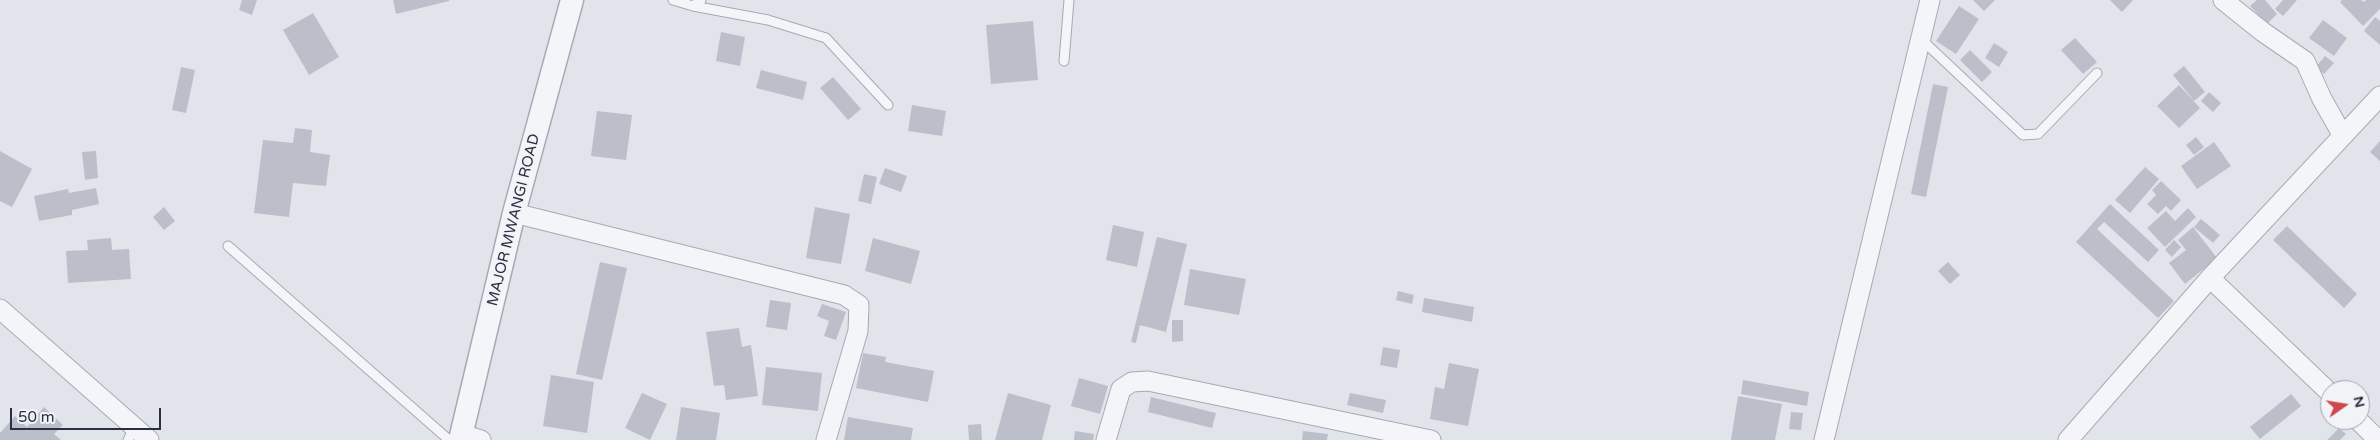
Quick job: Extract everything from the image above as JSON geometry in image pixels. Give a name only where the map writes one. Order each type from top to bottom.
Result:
[{"type":"street","name":"MAJOR MWANGI ROAD","points":[[463,438],[514,213],[572,0]]},
{"type":"street","points":[[1824,440],[1930,0]]},
{"type":"street","points":[[2223,0],[2263,32],[2305,61],[2322,99],[2343,136]]},
{"type":"street","points":[[2068,440],[2210,278],[2380,96]]},
{"type":"street","points":[[514,213],[844,295],[859,305],[858,331],[826,440]]},
{"type":"street","points":[[2210,278],[2320,383]]},
{"type":"street","points":[[0,309],[137,436]]},
{"type":"street","points":[[1106,440],[1120,390],[1132,382],[1148,381],[1353,432],[1432,440]]},
{"type":"street","points":[[2368,430],[2378,440]]},
{"type":"lane","points":[[673,0],[692,6],[768,20],[826,38],[888,105]]},
{"type":"lane","points":[[692,6],[701,0]]},
{"type":"lane","points":[[1064,61],[1069,0]]},
{"type":"lane","points":[[1920,38],[2023,135],[2038,134],[2097,73]]},
{"type":"lane","points":[[228,246],[463,438]]},
{"type":"building","points":[[242,0],[257,0],[252,15],[239,10]]},
{"type":"building","points":[[393,0],[449,0],[449,1],[396,14]]},
{"type":"building","points":[[1973,0],[1995,0],[1984,11]]},
{"type":"building","points":[[2110,0],[2133,0],[2122,12]]},
{"type":"building","points":[[2257,0],[2265,0],[2277,14],[2267,24],[2250,6]]},
{"type":"building","points":[[2283,0],[2297,0],[2283,16],[2275,9]]},
{"type":"building","points":[[2342,0],[2361,0],[2364,2],[2366,0],[2380,0],[2380,9],[2363,26],[2340,2]]},
{"type":"building","points":[[1959,6],[1979,19],[1956,54],[1936,41]]},
{"type":"building","points":[[313,13],[339,57],[309,75],[283,30]]},
{"type":"building","points":[[2375,17],[2380,21],[2380,45],[2364,31]]},
{"type":"building","points":[[2323,20],[2347,38],[2334,56],[2309,38]]},
{"type":"building","points":[[1033,21],[1038,80],[991,84],[986,25]]},
{"type":"building","points":[[721,32],[745,37],[740,66],[716,61]]},
{"type":"building","points":[[2075,38],[2097,62],[2083,74],[2061,50]]},
{"type":"building","points":[[1994,43],[2008,52],[1999,67],[1985,58]]},
{"type":"building","points":[[1970,50],[1992,72],[1982,82],[1960,60]]},
{"type":"building","points":[[2325,56],[2334,63],[2324,74],[2316,67]]},
{"type":"building","points":[[2184,66],[2205,92],[2194,101],[2173,75]]},
{"type":"building","points":[[181,67],[195,70],[186,113],[172,110]]},
{"type":"building","points":[[761,70],[807,82],[803,100],[756,88]]},
{"type":"building","points":[[833,77],[861,109],[848,120],[820,88]]},
{"type":"building","points":[[1933,84],[1948,87],[1926,197],[1911,194]]},
{"type":"building","points":[[2179,85],[2200,108],[2179,128],[2157,106]]},
{"type":"building","points":[[2209,92],[2221,103],[2213,112],[2201,101]]},
{"type":"building","points":[[912,105],[946,111],[942,136],[908,131]]},
{"type":"building","points":[[597,111],[632,115],[626,160],[591,156]]},
{"type":"building","points":[[295,128],[312,130],[310,152],[330,155],[326,186],[293,183],[289,217],[254,213],[263,140],[293,143]]},
{"type":"building","points":[[2196,137],[2204,147],[2194,155],[2186,145]]},
{"type":"building","points":[[2380,141],[2380,161],[2370,152]]},
{"type":"building","points":[[2214,142],[2231,166],[2197,189],[2181,166]]},
{"type":"building","points":[[0,151],[32,169],[12,207],[0,201]]},
{"type":"building","points":[[96,151],[98,178],[85,180],[82,152]]},
{"type":"building","points":[[2145,167],[2159,179],[2130,213],[2115,200]]},
{"type":"building","points":[[885,168],[907,176],[901,192],[879,184]]},
{"type":"building","points":[[864,174],[877,177],[871,204],[858,201]]},
{"type":"building","points":[[2161,181],[2181,200],[2171,211],[2166,206],[2158,214],[2147,204],[2156,195],[2152,190]]},
{"type":"building","points":[[96,188],[99,204],[72,210],[72,215],[39,221],[34,196],[68,189],[69,193]]},
{"type":"building","points":[[2110,204],[2159,250],[2148,262],[2104,222],[2097,229],[2174,301],[2158,318],[2076,242]]},
{"type":"building","points":[[164,207],[175,221],[164,230],[153,217]]},
{"type":"building","points":[[815,207],[850,214],[841,264],[806,258]]},
{"type":"building","points":[[2188,208],[2196,217],[2165,247],[2147,228],[2166,211],[2175,221]]},
{"type":"building","points":[[2201,219],[2220,235],[2213,243],[2194,227]]},
{"type":"building","points":[[1113,225],[1144,232],[1137,267],[1106,260]]},
{"type":"building","points":[[2287,226],[2357,294],[2344,308],[2273,240]]},
{"type":"building","points":[[2193,227],[2217,258],[2185,284],[2169,263],[2186,250],[2178,240]]},
{"type":"building","points":[[1157,237],[1187,244],[1166,332],[1140,325],[1136,343],[1131,342]]},
{"type":"building","points":[[111,238],[112,250],[129,249],[131,279],[68,283],[66,251],[88,250],[87,240]]},
{"type":"building","points":[[873,238],[920,251],[911,284],[865,271]]},
{"type":"building","points":[[2174,240],[2181,247],[2172,257],[2165,250]]},
{"type":"building","points":[[600,262],[627,268],[602,380],[576,374]]},
{"type":"building","points":[[1948,262],[1960,275],[1950,284],[1938,271]]},
{"type":"building","points":[[1190,269],[1246,279],[1239,315],[1184,305]]},
{"type":"building","points":[[1398,291],[1414,295],[1412,304],[1396,300]]},
{"type":"building","points":[[1424,298],[1474,307],[1472,322],[1422,312]]},
{"type":"building","points":[[770,300],[791,303],[787,330],[766,327]]},
{"type":"building","points":[[822,304],[846,312],[836,340],[824,336],[829,321],[817,316]]},
{"type":"building","points":[[1172,320],[1183,320],[1183,341],[1172,342]]},
{"type":"building","points":[[739,328],[742,347],[751,345],[758,396],[726,400],[724,385],[714,386],[706,332]]},
{"type":"building","points":[[1383,347],[1400,350],[1397,368],[1380,365]]},
{"type":"building","points":[[863,353],[886,357],[885,362],[934,371],[928,402],[856,388]]},
{"type":"building","points":[[1449,363],[1479,369],[1468,426],[1430,419],[1435,387],[1444,389]]},
{"type":"building","points":[[766,367],[822,373],[818,411],[762,405]]},
{"type":"building","points":[[551,375],[594,382],[587,433],[543,426]]},
{"type":"building","points":[[1079,378],[1108,386],[1100,414],[1071,406]]},
{"type":"building","points":[[1743,380],[1809,392],[1807,406],[1741,394]]},
{"type":"building","points":[[642,393],[667,404],[650,440],[625,428]]},
{"type":"building","points":[[1008,393],[1051,405],[1042,440],[995,440]]},
{"type":"building","points":[[1350,393],[1386,400],[1383,413],[1347,405]]},
{"type":"building","points":[[2291,394],[2301,406],[2260,439],[2250,427]]},
{"type":"building","points":[[1738,396],[1782,404],[1775,440],[1731,440]]},
{"type":"building","points":[[1151,397],[1216,413],[1212,428],[1148,412]]},
{"type":"building","points":[[44,407],[63,425],[54,434],[61,440],[0,440],[0,433],[15,416],[27,427]]},
{"type":"building","points":[[681,407],[720,413],[716,440],[676,440]]},
{"type":"building","points":[[1791,412],[1803,413],[1801,430],[1789,429]]},
{"type":"building","points":[[848,417],[913,428],[911,440],[844,440]]},
{"type":"building","points":[[981,424],[982,440],[969,440],[968,425]]},
{"type":"building","points":[[2337,430],[2341,430],[2346,434],[2340,440],[2327,440]]},
{"type":"building","points":[[1075,431],[1094,434],[1093,440],[1074,440]]},
{"type":"building","points":[[1303,431],[1328,434],[1327,440],[1302,440]]}]
